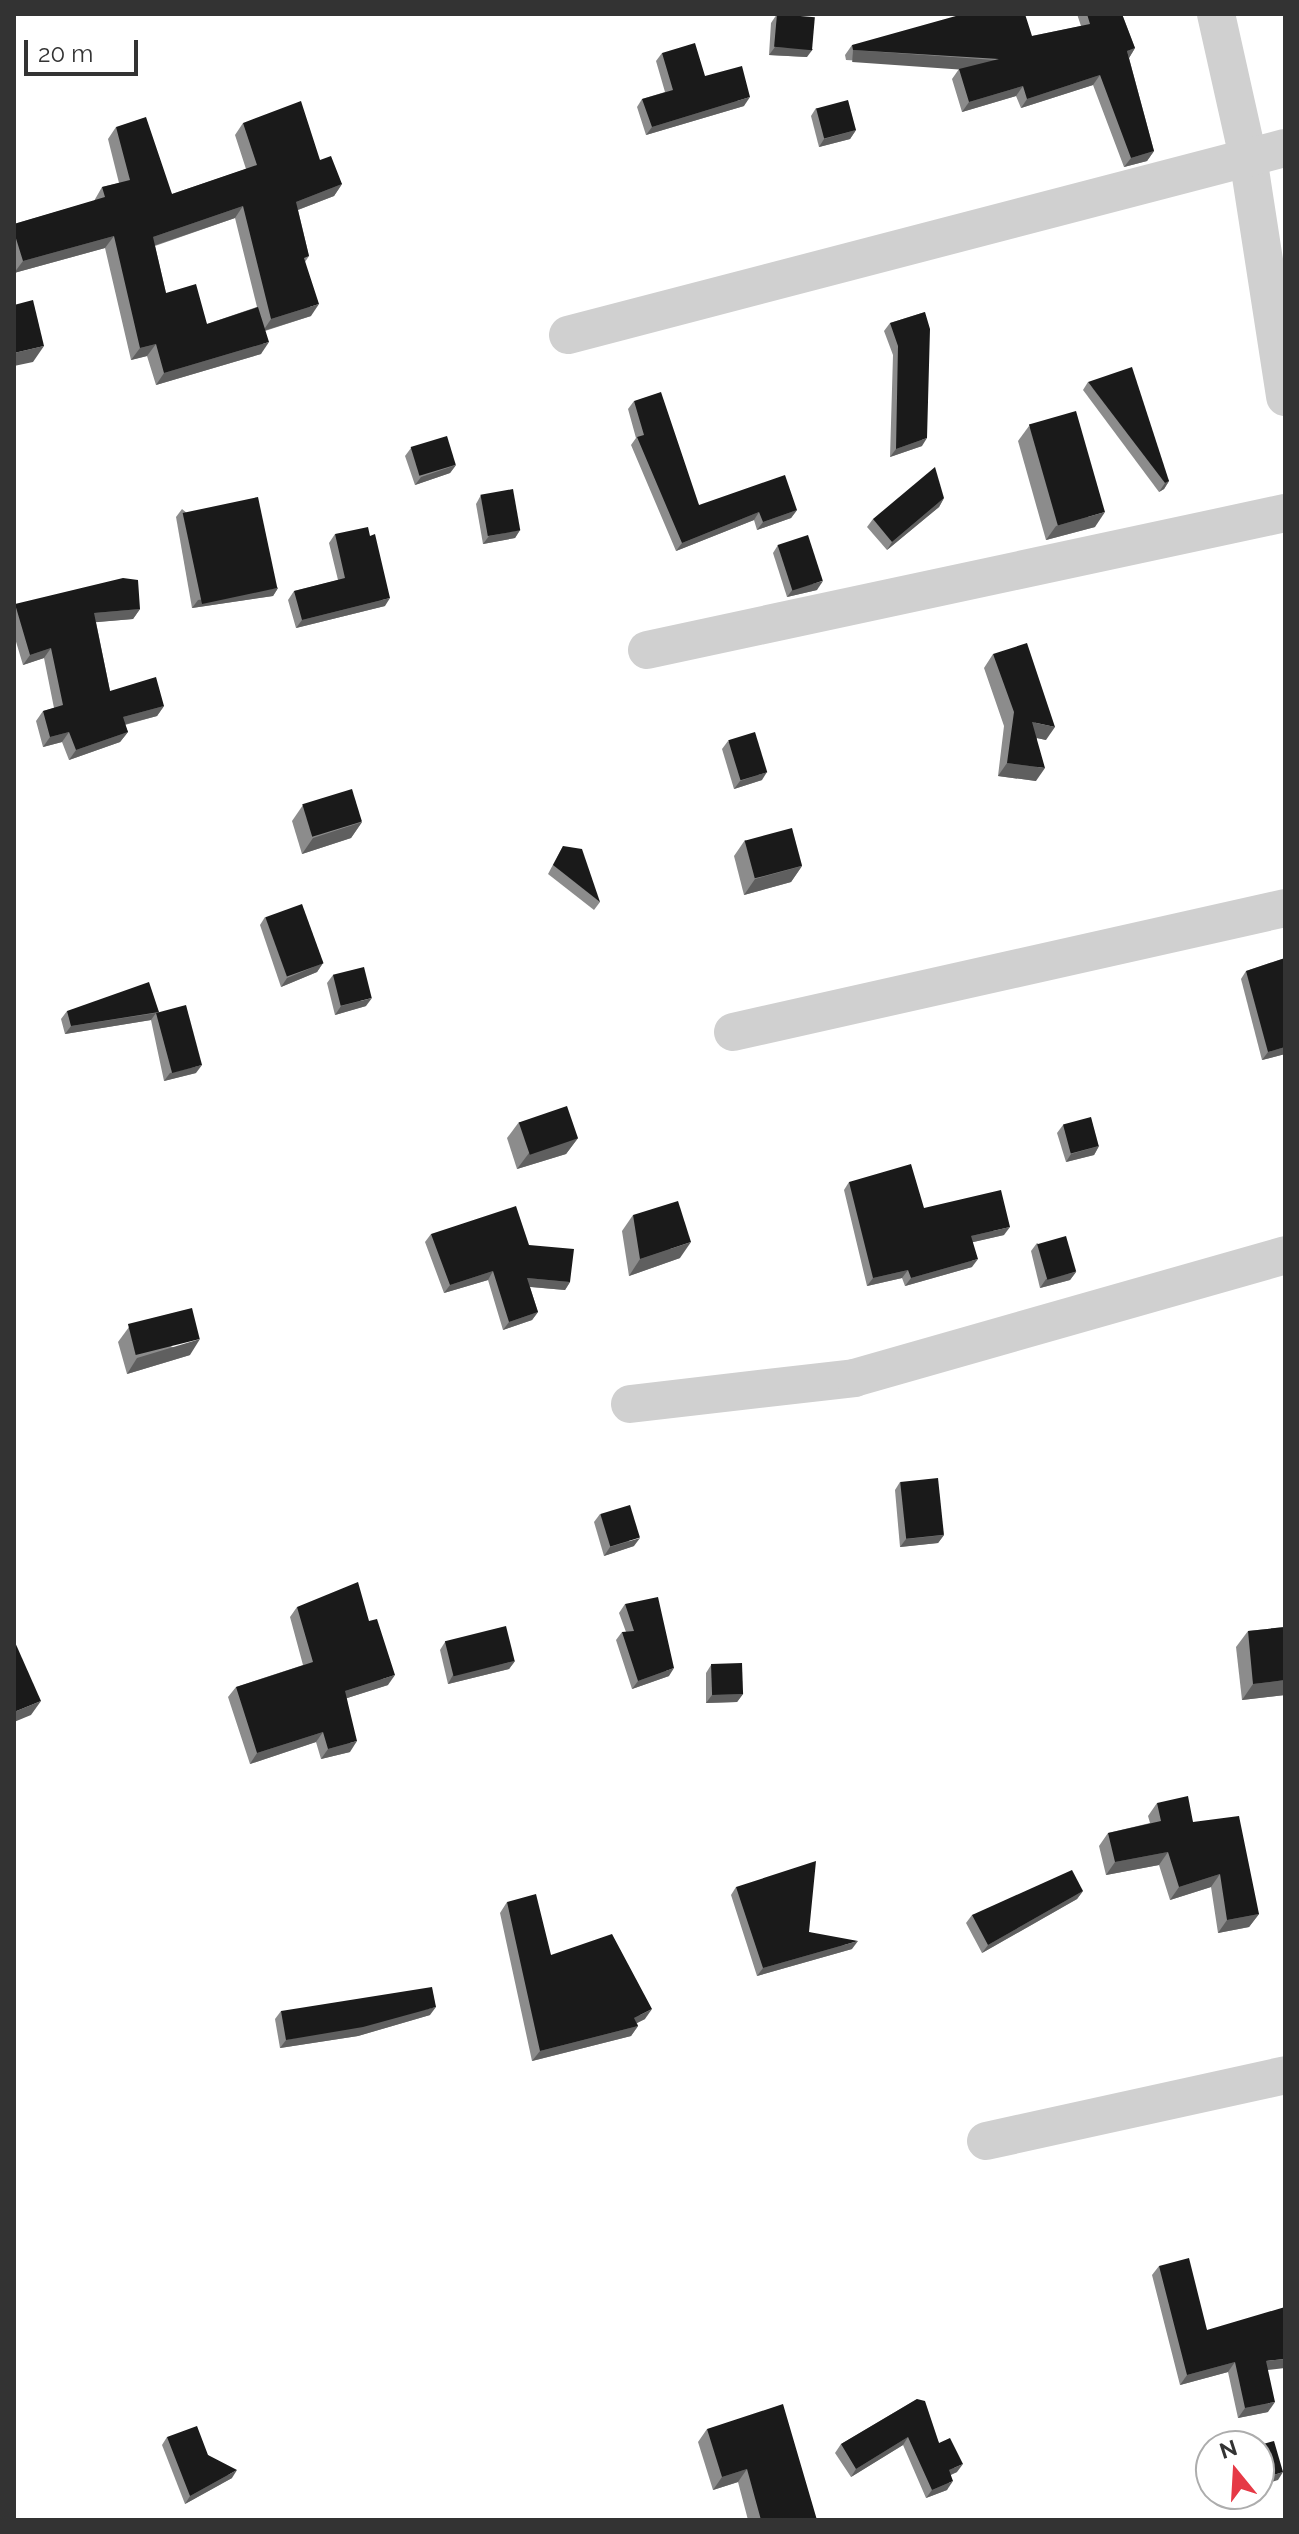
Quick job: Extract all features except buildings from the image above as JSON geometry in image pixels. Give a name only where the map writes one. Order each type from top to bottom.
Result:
[{"type":"street","points":[[1216,14],[1248,157],[1285,397]]},
{"type":"street","points":[[568,335],[1285,148]]},
{"type":"street","points":[[647,650],[1285,513]]},
{"type":"street","points":[[733,1032],[1285,908]]},
{"type":"street","points":[[630,1404],[854,1378],[1285,1255]]},
{"type":"street","points":[[986,2141],[1285,2075]]}]
